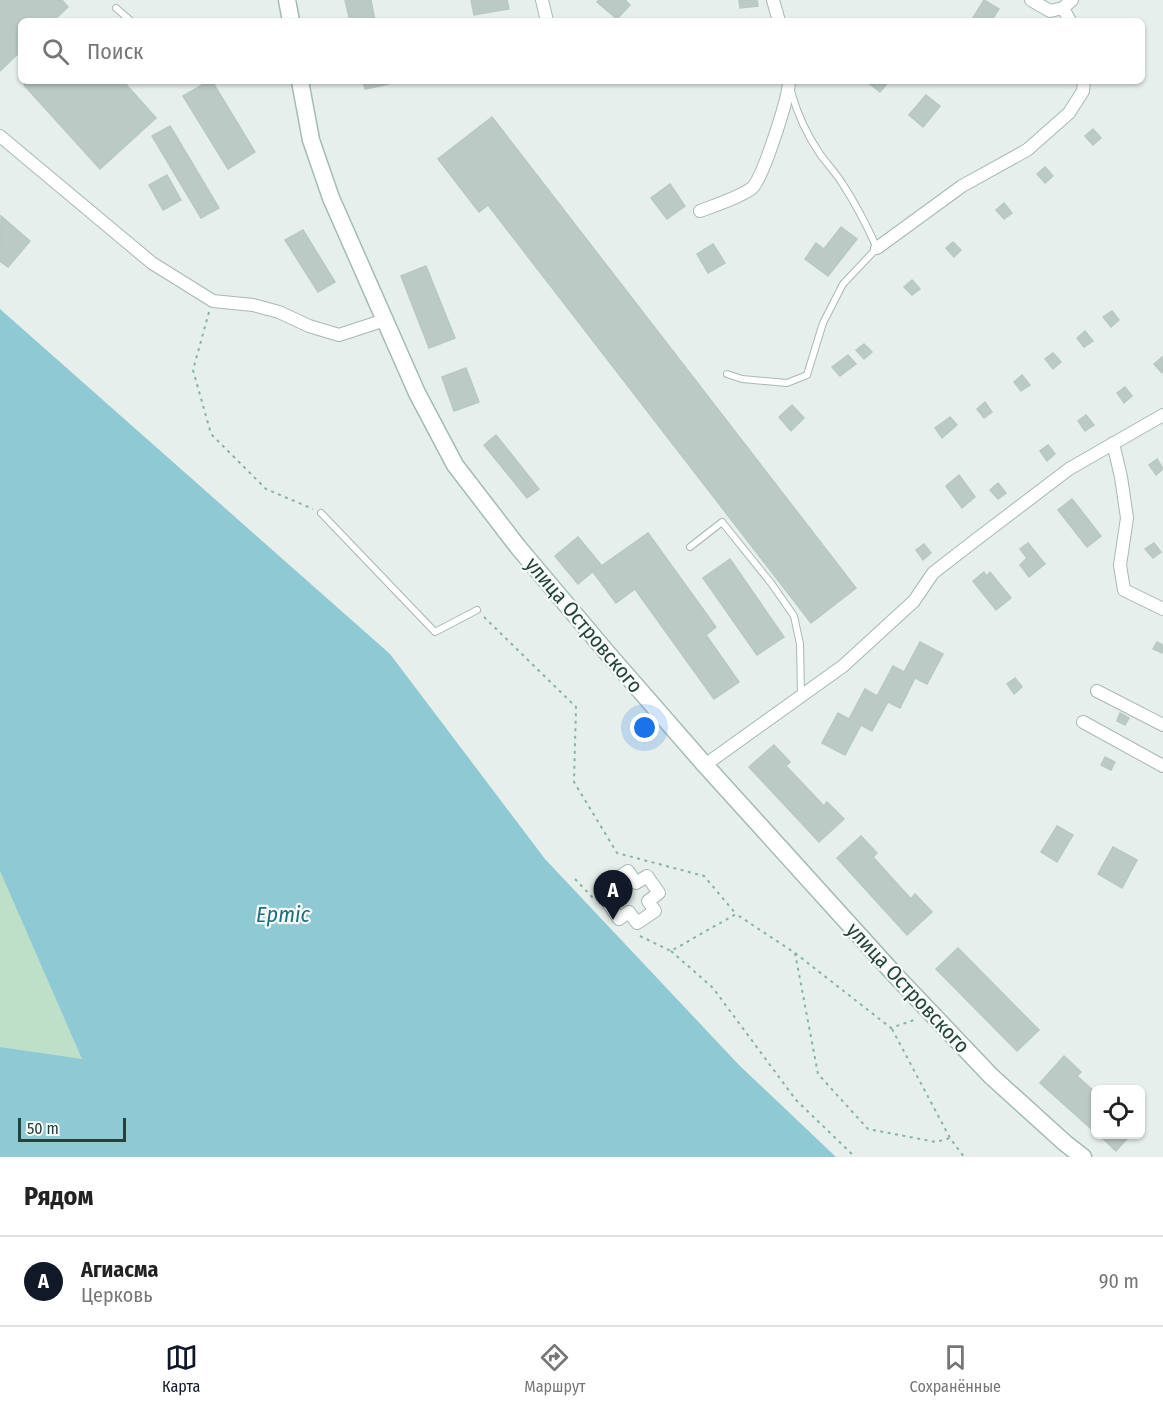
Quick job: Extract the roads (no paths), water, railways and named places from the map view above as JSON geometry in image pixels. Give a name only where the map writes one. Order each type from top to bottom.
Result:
[{"type":"main road","points":[[287,0],[290,18]]},
{"type":"main road","name":"улица Островского","points":[[301,84],[311,140],[331,198],[417,393],[455,465],[526,556],[705,765],[931,1014],[991,1076],[1083,1157]]},
{"type":"street","points":[[542,0],[546,18]]},
{"type":"street","points":[[773,0],[777,18]]},
{"type":"street","points":[[1031,0],[1050,11],[1068,4]]},
{"type":"street","points":[[700,211],[752,188],[764,166],[790,84]]},
{"type":"street","points":[[877,248],[962,186],[1027,150],[1069,113],[1083,91],[1084,84]]},
{"type":"street","points":[[0,136],[5,145],[152,263],[213,301],[253,305],[279,312],[309,327],[339,336],[385,320]]},
{"type":"street","points":[[705,765],[851,658],[914,601],[933,573],[1069,469],[1163,415]]},
{"type":"street","points":[[1113,443],[1121,477],[1126,518],[1120,565],[1124,590],[1163,609]]},
{"type":"street","points":[[1097,692],[1163,725]]},
{"type":"street","points":[[1083,722],[1163,766]]},
{"type":"street","points":[[628,871],[636,883],[647,876],[658,893],[648,901],[655,911],[637,923],[629,912],[619,919],[607,901],[617,894],[610,883],[628,871]]},
{"type":"lane","points":[[116,8],[128,18]]},
{"type":"lane","points":[[727,374],[742,379],[787,383],[807,375],[823,323],[843,284],[877,248],[862,215],[842,182],[819,153],[805,127],[795,104],[790,84]]},
{"type":"lane","points":[[321,513],[435,632],[477,610]]},
{"type":"lane","points":[[690,547],[722,522],[771,583],[794,616],[800,644],[801,694]]},
{"type":"water","name":"Ертіс","points":[[0,309],[390,654],[545,859],[739,1065],[836,1157],[0,1157],[0,1047],[82,1059],[0,871]]},
{"type":"place","name":"Агиасма","points":[[613,920]]}]
